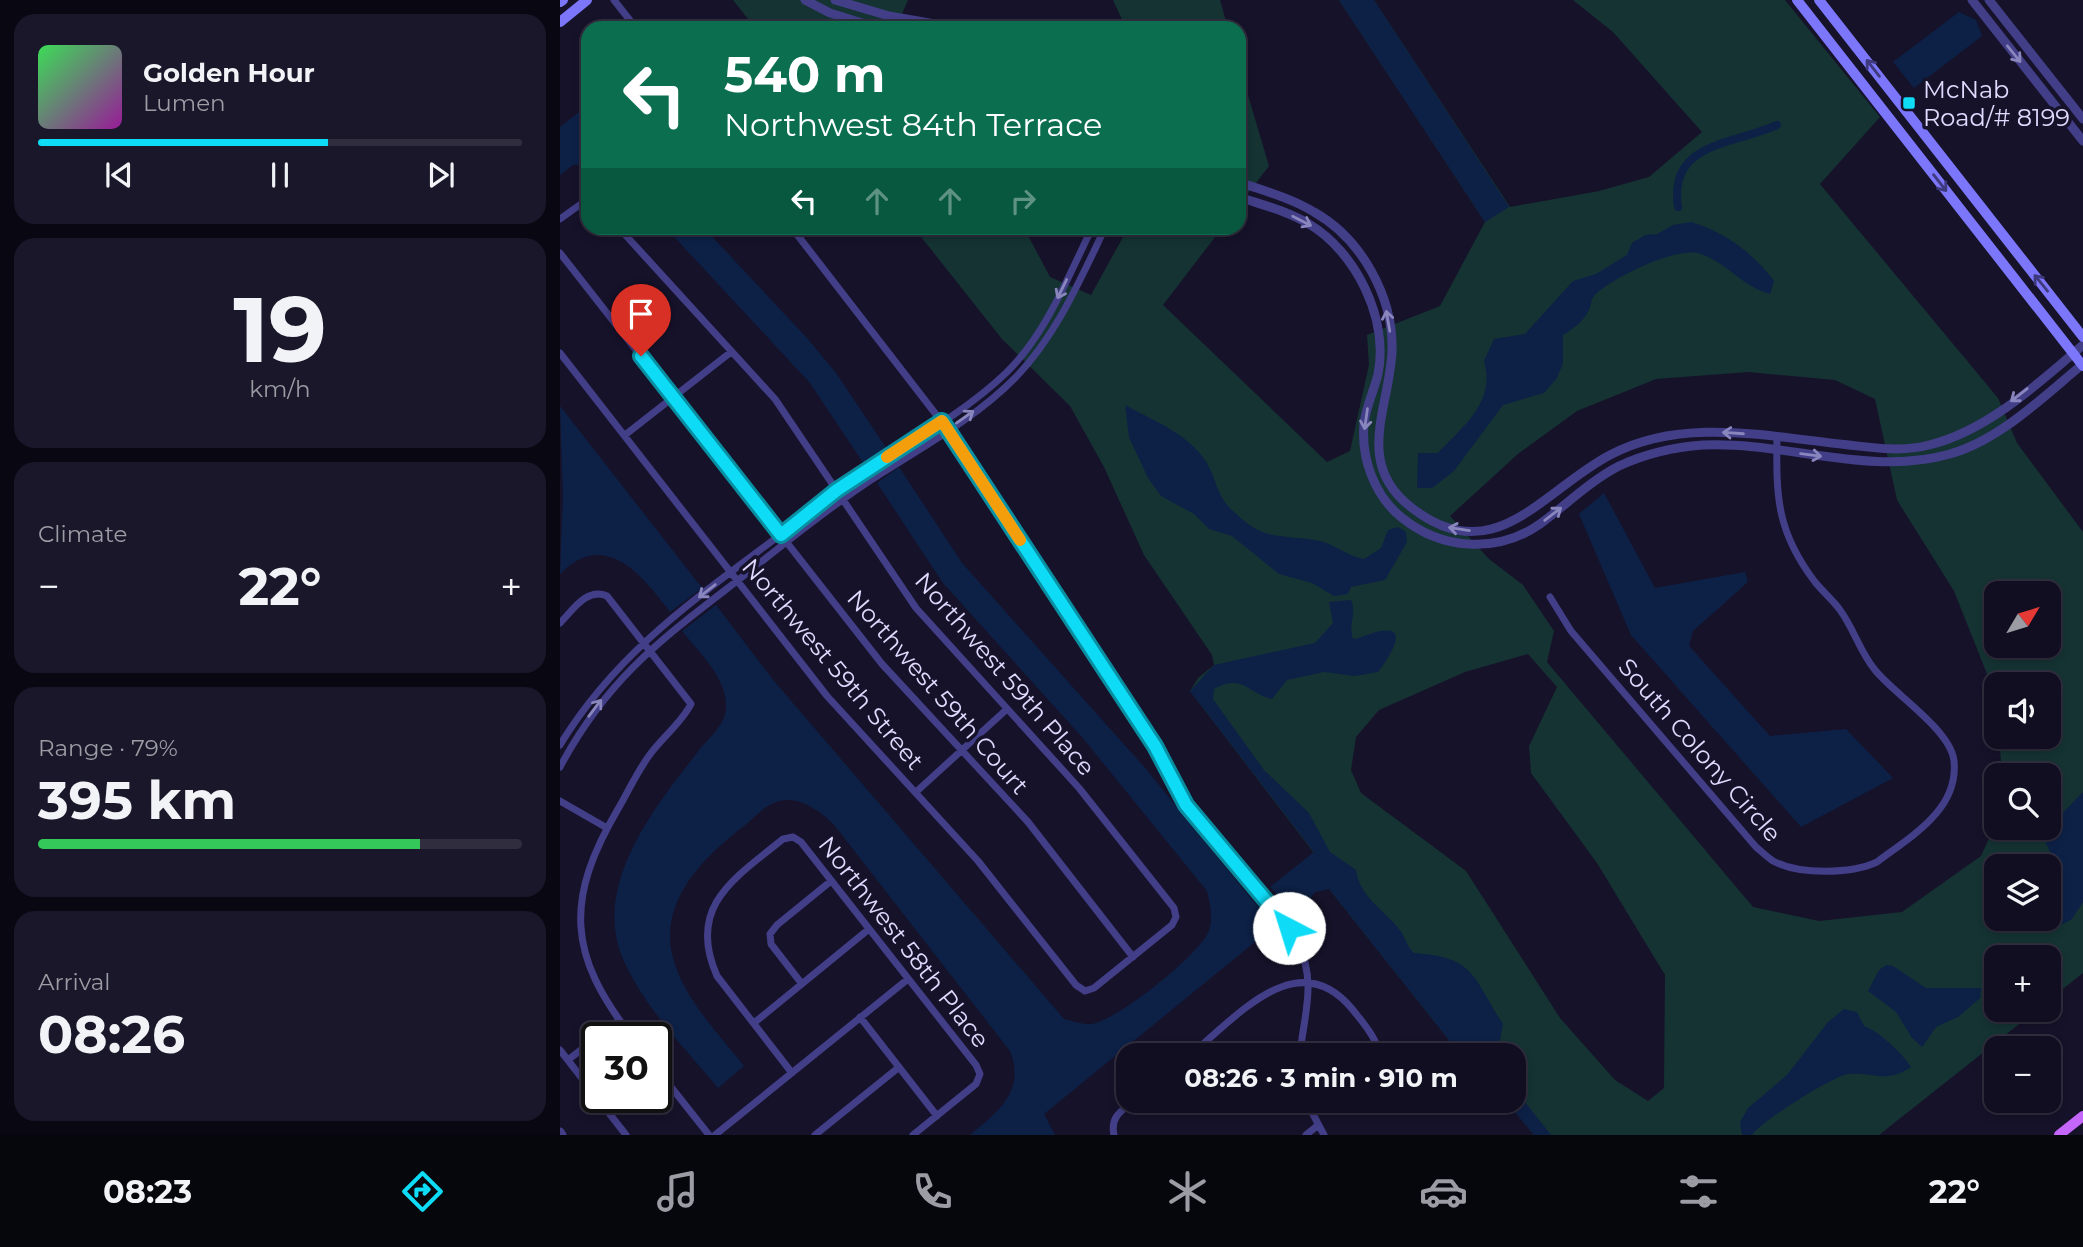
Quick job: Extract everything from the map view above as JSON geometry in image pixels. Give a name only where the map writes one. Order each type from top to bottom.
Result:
[{"type":"main road","points":[[560,22],[587,0]]},
{"type":"main road","points":[[1797,0],[2083,365]]},
{"type":"main road","points":[[1819,0],[2083,337]]},
{"type":"main road","points":[[2059,1135],[2083,1116]]},
{"type":"street","points":[[614,0],[630,21]]},
{"type":"street","points":[[805,0],[830,13],[856,21]]},
{"type":"street","points":[[835,0],[889,16],[918,21]]},
{"type":"street","points":[[1972,0],[2083,141]]},
{"type":"street","points":[[1989,0],[2083,119]]},
{"type":"street","points":[[1246,185],[1315,212],[1355,247],[1370,268],[1390,322],[1392,350],[1377,443],[1382,466],[1393,487],[1409,507],[1448,528],[1468,531],[1504,526],[1530,513],[1610,455],[1646,441],[1707,431],[1904,449],[1950,439],[1992,416],[2083,345]]},
{"type":"street","points":[[1246,200],[1309,223],[1327,237],[1359,276],[1370,301],[1379,349],[1378,373],[1364,423],[1364,445],[1370,471],[1390,505],[1420,531],[1440,540],[1467,545],[1490,545],[1523,534],[1609,472],[1650,454],[1705,445],[1908,462],[1954,453],[2001,428],[2083,365]]},
{"type":"street","points":[[560,219],[581,204]]},
{"type":"street","name":"Northwest 59th Place","points":[[625,235],[791,420],[916,608],[1079,788],[1174,908],[1176,917],[1172,925],[1133,957]]},
{"type":"street","points":[[797,235],[942,421],[1155,746],[1186,805],[1298,942],[1305,958],[1310,999],[1302,1043]]},
{"type":"street","points":[[560,745],[601,684],[643,641],[837,490],[942,421],[1006,372],[1027,348],[1052,309],[1089,235]]},
{"type":"street","points":[[560,767],[586,720],[608,691],[650,649],[786,542],[988,402],[1036,355],[1062,316],[1102,235]]},
{"type":"street","name":"Northwest 59th Court","points":[[560,253],[882,664],[1028,822],[1133,957]]},
{"type":"street","points":[[625,435],[731,352]]},
{"type":"street","name":"Northwest 59th Street","points":[[560,353],[827,696],[978,861],[1076,985],[1085,991],[1094,988],[1133,957]]},
{"type":"street","points":[[1777,437],[1777,451]]},
{"type":"street","points":[[1837,458],[1838,444]]},
{"type":"street","name":"South Colony Circle","points":[[1549,597],[1571,631],[1756,846],[1773,860],[1802,869],[1855,868],[1877,862],[1937,814],[1948,795],[1954,761],[1945,741],[1875,670],[1839,609],[1800,561],[1779,515],[1776,489],[1777,451]]},
{"type":"street","points":[[1504,526],[1523,534]]},
{"type":"street","points":[[560,623],[588,595],[598,592],[607,596],[691,704],[649,755],[607,828],[584,883],[581,928],[591,974],[603,1000],[619,1020],[568,1060]]},
{"type":"street","points":[[916,792],[1007,709]]},
{"type":"street","points":[[560,802],[607,828]]},
{"type":"street","name":"Northwest 58th Place","points":[[754,1023],[717,976],[710,960],[708,929],[711,910],[721,893],[783,839],[793,837],[801,842],[976,1065],[980,1074],[976,1084],[937,1116]]},
{"type":"street","points":[[802,984],[771,944],[770,934],[776,925],[831,881]]},
{"type":"street","points":[[792,1073],[754,1023],[869,929]]},
{"type":"street","points":[[715,1135],[908,979]]},
{"type":"street","points":[[1205,1043],[1273,988],[1308,981],[1339,993],[1363,1022],[1374,1043]]},
{"type":"street","points":[[860,1017],[937,1116],[913,1135]]},
{"type":"street","points":[[560,1050],[626,1135]]},
{"type":"street","points":[[815,1135],[898,1068]]},
{"type":"street","points":[[672,1088],[709,1135]]},
{"type":"street","points":[[1114,1135],[1112,1124],[1119,1113]]},
{"type":"street","points":[[1311,1113],[1324,1135]]},
{"type":"street","points":[[1306,1135],[1317,1126]]},
{"type":"green space","points":[[733,0],[908,0],[899,21],[750,21]]},
{"type":"green space","points":[[1113,0],[1220,0],[1226,21],[1123,21]]},
{"type":"green space","points":[[1339,0],[1374,0],[1510,207],[1599,191],[1649,177],[1702,132],[1613,32],[1573,0],[1785,0],[1880,117],[1820,184],[1998,398],[2017,443],[2083,532],[2083,973],[2061,990],[2061,945],[1984,945],[1984,1022],[2022,1022],[2004,1036],[1984,1036],[1984,1052],[1879,1135],[1534,1135],[1516,1113],[1526,1113],[1526,1043],[1451,1043],[1329,889],[1314,853],[1190,691],[1198,678],[1214,665],[1212,655],[1144,555],[1104,467],[1070,406],[1002,339],[920,235],[1028,235],[1050,277],[1091,295],[1124,235],[1217,235],[1163,305],[1327,462],[1350,451],[1369,365],[1367,335],[1440,306],[1485,222]],"holes":[[[1748,372],[1835,380],[1875,399],[1897,500],[1954,591],[1986,672],[2061,672],[2061,749],[2000,749],[2001,763],[2061,763],[2061,840],[1988,840],[1981,856],[1902,912],[1819,921],[1753,907],[1547,662],[1554,631],[1523,585],[1489,559],[1450,516],[1519,453],[1577,411],[1656,379]],[[1528,654],[1557,687],[1529,746],[1531,773],[1597,863],[1665,975],[1664,1088],[1648,1101],[1615,1080],[1560,1018],[1466,871],[1361,793],[1351,770],[1356,737],[1379,710],[1465,672]]]},
{"type":"green space","points":[[1246,89],[1269,166],[1246,196]]},
{"type":"water","points":[[1339,0],[1374,0],[1509,207],[1485,222]]},
{"type":"water","points":[[1959,12],[1976,20],[1982,36],[1914,88],[1893,62]]},
{"type":"water","points":[[581,110],[581,164],[573,165],[560,175],[560,127]]},
{"type":"water","points":[[1691,222],[1727,238],[1757,261],[1774,281],[1770,294],[1751,286],[1710,258],[1691,252],[1662,259],[1615,280],[1595,295],[1584,318],[1563,335],[1563,363],[1557,378],[1544,393],[1503,405],[1454,471],[1432,488],[1417,488],[1418,453],[1438,453],[1467,422],[1482,401],[1487,376],[1484,361],[1494,339],[1525,334],[1573,281],[1596,274],[1627,255],[1632,243],[1645,235],[1657,234],[1673,225]]},
{"type":"water","points":[[673,235],[711,235],[836,373],[887,449],[864,464],[810,383]]},
{"type":"water","points":[[1125,405],[1170,429],[1191,444],[1207,463],[1228,506],[1259,531],[1315,540],[1364,559],[1381,548],[1388,530],[1398,527],[1406,532],[1407,542],[1385,580],[1351,587],[1348,594],[1334,596],[1312,583],[1279,574],[1232,536],[1209,529],[1194,514],[1161,496],[1148,478],[1129,437]]},
{"type":"water","points":[[560,406],[702,588],[670,612],[635,572],[622,562],[607,556],[592,555],[577,561],[560,574],[563,496]]},
{"type":"water","points":[[899,467],[962,563],[1146,769],[1253,901],[1277,924],[1131,1043],[1116,1043],[1116,1055],[1044,1114],[1055,1135],[970,1135],[999,1109],[1012,1089],[1014,1065],[1010,1051],[835,826],[807,805],[791,800],[782,801],[762,810],[701,865],[679,897],[673,915],[670,934],[672,954],[684,985],[702,1013],[744,1066],[718,1088],[672,1033],[672,1022],[663,1022],[652,1008],[621,954],[615,927],[616,900],[622,873],[633,846],[664,796],[719,727],[725,715],[725,698],[717,676],[682,631],[716,605],[774,681],[1064,1019],[1091,1024],[1119,1012],[1173,972],[1201,944],[1208,933],[1211,917],[1207,891],[1082,737],[943,583],[877,483]]},
{"type":"water","points":[[1604,493],[1655,588],[1745,572],[1748,582],[1693,631],[1689,646],[1770,736],[1846,729],[1893,778],[1801,827],[1631,635],[1579,514]]},
{"type":"water","points":[[1351,600],[1353,639],[1381,631],[1395,634],[1394,646],[1378,672],[1355,676],[1324,672],[1287,680],[1272,699],[1231,683],[1214,689],[1213,699],[1264,770],[1309,813],[1330,852],[1356,870],[1362,888],[1399,929],[1411,950],[1414,953],[1450,959],[1461,965],[1478,982],[1503,1024],[1499,1043],[1451,1043],[1329,889],[1315,892],[1305,905],[1292,911],[1270,887],[1314,852],[1190,691],[1214,665],[1315,643],[1333,623],[1329,602]]},
{"type":"water","points":[[2083,792],[2083,902],[2072,919],[2061,925],[2061,854],[2051,854],[2045,841],[2061,840],[2061,815]]},
{"type":"water","points":[[1886,965],[1893,966],[1926,988],[1981,988],[1980,998],[1958,1017],[1936,1027],[1922,1047],[1912,1038],[1896,1012],[1868,991],[1879,970]]},
{"type":"water","points":[[1844,1009],[1857,1012],[1864,1026],[1890,1043],[1911,1067],[1887,1076],[1848,1074],[1840,1077],[1782,1111],[1752,1135],[1742,1135],[1740,1122],[1748,1108],[1787,1075],[1828,1022]]},
{"type":"water","points":[[1526,1103],[1551,1135],[1534,1135],[1516,1113],[1526,1113]]},
{"type":"waterway","points":[[1678,207],[1678,186],[1683,170],[1693,158],[1707,149],[1777,125]]},
{"type":"slow traffic","points":[[887,457],[942,421],[1020,540]]},
{"type":"place","name":"McNab Road/# 8199","points":[[1909,103]]},
{"type":"route","points":[[641,356],[781,535],[837,490],[942,421],[1155,746],[1186,805],[1289,928]]}]
